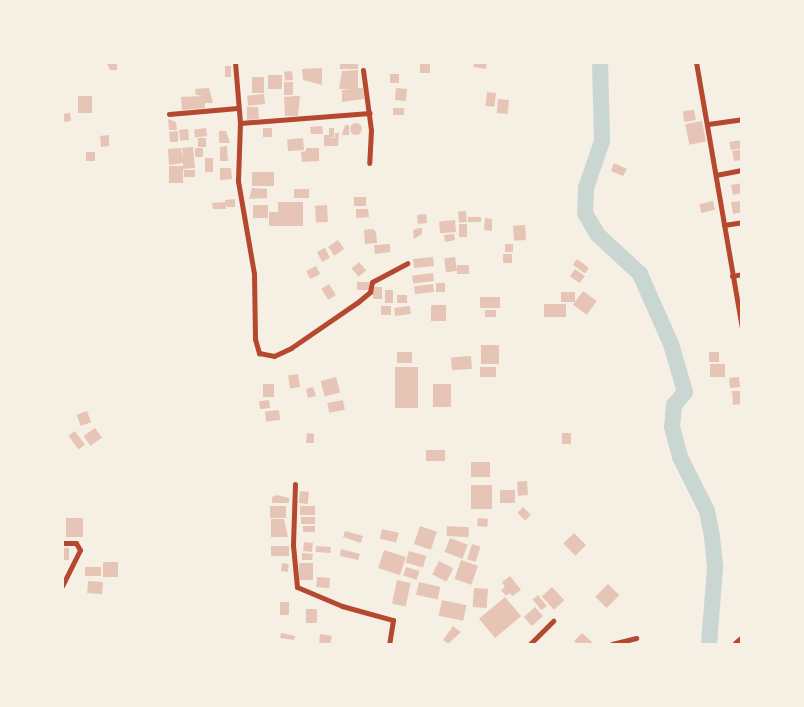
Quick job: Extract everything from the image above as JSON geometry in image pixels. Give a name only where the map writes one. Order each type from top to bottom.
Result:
[{"type":"highway","points":[[737,644],[742,640]]},
{"type":"street","points":[[235,62],[240,123],[238,182],[254,274],[256,348],[261,355],[274,356],[323,328],[370,292],[372,282],[407,263]]},
{"type":"street","points":[[696,62],[742,327]]},
{"type":"street","points":[[363,70],[370,113],[369,163]]},
{"type":"street","points":[[169,114],[238,108]]},
{"type":"street","points":[[240,123],[370,113]]},
{"type":"street","points":[[708,124],[742,119]]},
{"type":"street","points":[[716,175],[742,170]]},
{"type":"street","points":[[724,225],[742,222]]},
{"type":"street","points":[[732,276],[742,274]]},
{"type":"street","points":[[295,484],[293,545],[298,587],[342,606],[393,620],[389,644]]},
{"type":"street","points":[[62,544],[76,543],[80,550],[62,586]]},
{"type":"street","points":[[530,644],[553,621]]},
{"type":"street","points":[[612,644],[636,638]]},
{"type":"building","points":[[106,62],[117,62],[117,70],[110,70]]},
{"type":"building","points":[[340,62],[358,62],[358,69],[340,69]]},
{"type":"building","points":[[420,62],[430,62],[430,73],[420,73]]},
{"type":"building","points":[[474,62],[487,62],[486,69],[473,67]]},
{"type":"building","points":[[225,66],[231,66],[231,77],[225,77]]},
{"type":"building","points":[[322,68],[322,85],[303,80],[302,69]]},
{"type":"building","points":[[358,70],[358,89],[339,89],[342,71]]},
{"type":"building","points":[[292,71],[293,80],[285,81],[284,72]]},
{"type":"building","points":[[390,74],[399,74],[399,83],[390,83]]},
{"type":"building","points":[[268,75],[282,75],[282,89],[268,89]]},
{"type":"building","points":[[252,77],[264,77],[264,93],[252,93]]},
{"type":"building","points":[[284,82],[293,82],[293,95],[284,95]]},
{"type":"building","points":[[209,88],[213,103],[205,103],[205,108],[182,110],[181,97],[202,96],[196,95],[195,89]]},
{"type":"building","points":[[363,88],[364,99],[342,102],[342,90]]},
{"type":"building","points":[[396,88],[407,89],[406,101],[395,100]]},
{"type":"building","points":[[487,92],[496,93],[494,107],[486,106]]},
{"type":"building","points":[[264,94],[265,104],[248,106],[247,96]]},
{"type":"building","points":[[78,96],[92,96],[92,113],[78,113]]},
{"type":"building","points":[[300,96],[298,116],[285,116],[284,97]]},
{"type":"building","points":[[498,99],[509,100],[508,114],[497,113]]},
{"type":"building","points":[[247,107],[258,107],[259,119],[247,120]]},
{"type":"building","points":[[393,108],[404,108],[404,115],[393,115]]},
{"type":"building","points":[[694,110],[696,120],[684,122],[683,111]]},
{"type":"building","points":[[70,113],[71,121],[63,122],[62,114]]},
{"type":"building","points":[[168,119],[176,122],[177,130],[169,130]]},
{"type":"building","points":[[702,121],[706,142],[689,145],[685,124]]},
{"type":"building","points":[[354,123],[358,123],[362,129],[358,135],[354,135],[350,131],[350,127]]},
{"type":"building","points":[[345,125],[349,125],[349,135],[342,135]]},
{"type":"building","points":[[322,126],[323,134],[311,134],[310,127]]},
{"type":"building","points":[[206,128],[207,136],[195,137],[194,129]]},
{"type":"building","points":[[263,128],[272,128],[272,137],[263,137]]},
{"type":"building","points":[[329,128],[334,128],[334,137],[329,138],[335,138],[335,133],[339,133],[338,146],[324,146],[324,135],[329,135]]},
{"type":"building","points":[[188,129],[189,140],[180,141],[179,130]]},
{"type":"building","points":[[178,131],[178,142],[170,142],[169,132]]},
{"type":"building","points":[[219,131],[226,131],[230,143],[219,143]]},
{"type":"building","points":[[109,135],[109,146],[101,147],[100,136]]},
{"type":"building","points":[[198,138],[206,138],[206,147],[198,147]]},
{"type":"building","points":[[303,138],[304,150],[288,151],[287,139]]},
{"type":"building","points":[[742,140],[742,148],[731,150],[729,142]]},
{"type":"building","points":[[227,146],[228,161],[220,161],[220,147]]},
{"type":"building","points":[[193,147],[195,168],[183,169],[183,163],[169,165],[168,149],[181,148],[183,160],[182,148]]},
{"type":"building","points":[[195,148],[203,148],[203,157],[195,157]]},
{"type":"building","points":[[306,148],[319,148],[319,161],[302,162],[301,152],[306,151]]},
{"type":"building","points":[[742,149],[742,160],[734,161],[732,151]]},
{"type":"building","points":[[86,152],[95,152],[95,161],[86,161]]},
{"type":"building","points":[[205,158],[213,158],[213,172],[205,172]]},
{"type":"building","points":[[614,163],[627,169],[623,176],[611,171]]},
{"type":"building","points":[[169,166],[183,166],[183,183],[169,183]]},
{"type":"building","points":[[220,168],[231,168],[232,179],[220,180]]},
{"type":"building","points":[[184,170],[195,170],[195,177],[184,177]]},
{"type":"building","points":[[252,172],[274,172],[274,186],[252,186]]},
{"type":"building","points":[[742,183],[742,193],[733,195],[731,185]]},
{"type":"building","points":[[252,188],[267,189],[267,198],[249,199]]},
{"type":"building","points":[[294,189],[309,189],[309,198],[294,198]]},
{"type":"building","points":[[354,197],[366,197],[366,206],[354,206]]},
{"type":"building","points":[[235,199],[235,207],[227,207],[225,200]]},
{"type":"building","points":[[713,201],[715,210],[701,213],[699,204]]},
{"type":"building","points":[[742,201],[742,212],[733,214],[731,202]]},
{"type":"building","points":[[226,202],[226,209],[213,209],[212,203]]},
{"type":"building","points":[[278,202],[303,202],[303,226],[278,226]]},
{"type":"building","points":[[253,205],[268,205],[268,218],[253,218]]},
{"type":"building","points":[[327,205],[328,222],[316,223],[315,206]]},
{"type":"building","points":[[356,209],[368,209],[369,217],[356,218]]},
{"type":"building","points":[[466,211],[467,222],[459,223],[458,212]]},
{"type":"building","points":[[269,212],[278,212],[278,226],[269,226]]},
{"type":"building","points":[[426,214],[427,223],[418,224],[417,215]]},
{"type":"building","points":[[468,217],[481,217],[481,222],[468,222]]},
{"type":"building","points":[[485,218],[492,219],[492,231],[484,230]]},
{"type":"building","points":[[455,220],[456,232],[440,233],[439,221]]},
{"type":"building","points":[[459,224],[467,224],[467,237],[459,237]]},
{"type":"building","points":[[525,225],[526,240],[514,241],[513,226]]},
{"type":"building","points":[[422,228],[422,234],[414,239],[413,230]]},
{"type":"building","points":[[373,229],[376,232],[377,243],[365,244],[364,230]]},
{"type":"building","points":[[454,234],[455,240],[445,242],[444,235]]},
{"type":"building","points":[[338,240],[344,249],[334,256],[328,247]]},
{"type":"building","points":[[390,244],[390,252],[375,254],[374,245]]},
{"type":"building","points":[[505,244],[513,244],[513,252],[505,252]]},
{"type":"building","points":[[325,248],[330,258],[322,262],[317,252]]},
{"type":"building","points":[[503,254],[512,254],[512,263],[503,263]]},
{"type":"building","points":[[433,257],[434,266],[414,268],[413,259]]},
{"type":"building","points":[[455,257],[457,271],[446,272],[444,259]]},
{"type":"building","points":[[577,259],[589,268],[585,274],[573,265]]},
{"type":"building","points":[[359,262],[366,270],[359,277],[351,269]]},
{"type":"building","points":[[457,265],[469,265],[469,274],[457,274]]},
{"type":"building","points":[[316,266],[320,274],[310,279],[306,271]]},
{"type":"building","points":[[575,269],[585,276],[580,283],[570,276]]},
{"type":"building","points":[[433,273],[434,281],[413,283],[412,276]]},
{"type":"building","points":[[357,282],[369,282],[369,290],[357,290]]},
{"type":"building","points":[[436,283],[445,283],[445,292],[436,292]]},
{"type":"building","points":[[329,284],[336,295],[328,300],[321,289]]},
{"type":"building","points":[[433,284],[434,292],[415,294],[414,286]]},
{"type":"building","points":[[373,287],[382,287],[382,299],[373,299]]},
{"type":"building","points":[[385,290],[393,290],[393,303],[385,303]]},
{"type":"building","points":[[583,291],[597,301],[587,315],[573,305]]},
{"type":"building","points":[[561,292],[575,292],[575,302],[561,302]]},
{"type":"building","points":[[397,295],[407,295],[407,303],[397,303]]},
{"type":"building","points":[[480,297],[500,297],[500,308],[480,308]]},
{"type":"building","points":[[544,304],[566,304],[566,317],[544,317]]},
{"type":"building","points":[[431,305],[446,305],[446,321],[431,321]]},
{"type":"building","points":[[381,306],[391,306],[391,315],[381,315]]},
{"type":"building","points":[[410,306],[411,314],[395,316],[394,308]]},
{"type":"building","points":[[485,310],[496,310],[496,317],[485,317]]},
{"type":"building","points":[[481,345],[499,345],[499,364],[481,364]]},
{"type":"building","points":[[397,352],[412,352],[412,363],[397,363]]},
{"type":"building","points":[[709,352],[719,352],[719,362],[709,362]]},
{"type":"building","points":[[471,356],[472,369],[452,370],[451,357]]},
{"type":"building","points":[[710,364],[725,364],[725,377],[710,377]]},
{"type":"building","points":[[395,367],[418,367],[418,408],[395,408]]},
{"type":"building","points":[[480,367],[496,367],[496,377],[480,377]]},
{"type":"building","points":[[298,374],[300,387],[290,388],[288,376]]},
{"type":"building","points":[[336,377],[340,392],[325,397],[321,381]]},
{"type":"building","points":[[739,377],[740,387],[730,388],[729,378]]},
{"type":"building","points":[[263,384],[274,384],[274,397],[263,397]]},
{"type":"building","points":[[433,384],[451,384],[451,407],[433,407]]},
{"type":"building","points":[[313,387],[316,396],[308,398],[306,389]]},
{"type":"building","points":[[732,391],[742,391],[742,404],[733,405]]},
{"type":"building","points":[[269,400],[270,408],[260,409],[259,401]]},
{"type":"building","points":[[343,400],[345,410],[329,413],[327,403]]},
{"type":"building","points":[[279,410],[280,420],[266,421],[265,411]]},
{"type":"building","points":[[87,411],[91,422],[81,426],[77,415]]},
{"type":"building","points":[[95,428],[102,438],[90,446],[84,436]]},
{"type":"building","points":[[75,431],[85,445],[79,449],[69,436]]},
{"type":"building","points":[[307,433],[314,434],[314,443],[306,443]]},
{"type":"building","points":[[562,433],[571,433],[571,444],[562,444]]},
{"type":"building","points":[[426,450],[445,450],[445,461],[426,461]]},
{"type":"building","points":[[471,462],[490,462],[490,477],[471,477]]},
{"type":"building","points":[[527,481],[528,495],[518,496],[517,482]]},
{"type":"building","points":[[471,485],[492,485],[492,509],[471,509]]},
{"type":"building","points":[[500,490],[515,490],[515,503],[500,503]]},
{"type":"building","points":[[300,491],[309,492],[308,504],[299,503]]},
{"type":"building","points":[[277,495],[289,498],[289,503],[272,503],[272,497]]},
{"type":"building","points":[[270,506],[286,506],[286,518],[270,518]]},
{"type":"building","points":[[300,506],[315,506],[315,515],[300,515]]},
{"type":"building","points":[[523,507],[531,515],[525,520],[517,513]]},
{"type":"building","points":[[301,517],[315,517],[315,524],[301,524]]},
{"type":"building","points":[[66,518],[83,518],[83,537],[66,537]]},
{"type":"building","points":[[478,518],[488,519],[487,527],[477,526]]},
{"type":"building","points":[[271,519],[284,519],[288,537],[271,537]]},
{"type":"building","points":[[303,526],[315,526],[315,532],[303,532]]},
{"type":"building","points":[[420,526],[437,532],[431,550],[414,544]]},
{"type":"building","points":[[447,526],[469,527],[468,537],[446,536]]},
{"type":"building","points":[[382,529],[399,533],[396,543],[380,539]]},
{"type":"building","points":[[345,531],[363,536],[361,543],[343,537]]},
{"type":"building","points":[[574,533],[586,545],[575,556],[563,544]]},
{"type":"building","points":[[450,538],[468,545],[462,559],[445,552]]},
{"type":"building","points":[[304,542],[313,543],[312,552],[303,551]]},
{"type":"building","points":[[472,544],[481,547],[476,562],[467,559]]},
{"type":"building","points":[[271,546],[289,546],[289,556],[271,556]]},
{"type":"building","points":[[316,546],[331,547],[331,553],[316,552]]},
{"type":"building","points":[[62,548],[69,548],[69,560],[62,560]]},
{"type":"building","points":[[341,549],[360,554],[358,560],[340,556]]},
{"type":"building","points":[[384,550],[406,557],[400,575],[378,568]]},
{"type":"building","points":[[409,551],[426,556],[423,567],[406,563]]},
{"type":"building","points":[[302,553],[313,554],[312,560],[302,560]]},
{"type":"building","points":[[461,560],[478,566],[472,585],[454,579]]},
{"type":"building","points":[[439,561],[453,568],[446,582],[432,574]]},
{"type":"building","points":[[103,562],[118,562],[118,577],[103,577]]},
{"type":"building","points":[[282,563],[289,564],[288,572],[281,571]]},
{"type":"building","points":[[299,563],[313,563],[313,580],[299,580]]},
{"type":"building","points":[[85,567],[101,567],[101,576],[85,576]]},
{"type":"building","points":[[406,567],[419,571],[417,580],[403,576]]},
{"type":"building","points":[[510,576],[521,590],[512,596],[510,593],[506,596],[501,590],[505,587],[502,582]]},
{"type":"building","points":[[317,577],[330,578],[329,588],[316,587]]},
{"type":"building","points":[[397,580],[411,583],[406,606],[392,603]]},
{"type":"building","points":[[88,581],[103,582],[102,594],[87,593]]},
{"type":"building","points":[[419,582],[440,587],[438,600],[416,595]]},
{"type":"building","points":[[608,584],[619,595],[607,608],[595,597]]},
{"type":"building","points":[[552,587],[564,600],[554,610],[542,597]]},
{"type":"building","points":[[474,588],[488,589],[487,608],[473,607]]},
{"type":"building","points":[[538,595],[547,606],[541,610],[533,599]]},
{"type":"building","points":[[505,597],[521,616],[495,638],[479,619]]},
{"type":"building","points":[[442,600],[466,605],[463,621],[439,616]]},
{"type":"building","points":[[280,602],[289,602],[289,615],[280,615]]},
{"type":"building","points":[[535,607],[543,616],[532,626],[524,617]]},
{"type":"building","points":[[306,609],[317,609],[317,623],[306,623]]},
{"type":"building","points":[[453,626],[461,632],[448,644],[443,640]]},
{"type":"building","points":[[281,633],[295,636],[294,640],[280,638]]},
{"type":"building","points":[[582,633],[594,644],[578,644],[574,641]]},
{"type":"building","points":[[320,634],[332,636],[330,644],[319,644]]},
{"type":"waterway","points":[[600,62],[602,141],[586,188],[585,213],[597,234],[640,274],[671,344],[685,392],[674,405],[672,427],[680,457],[707,511],[712,537],[715,568],[709,644]]}]
